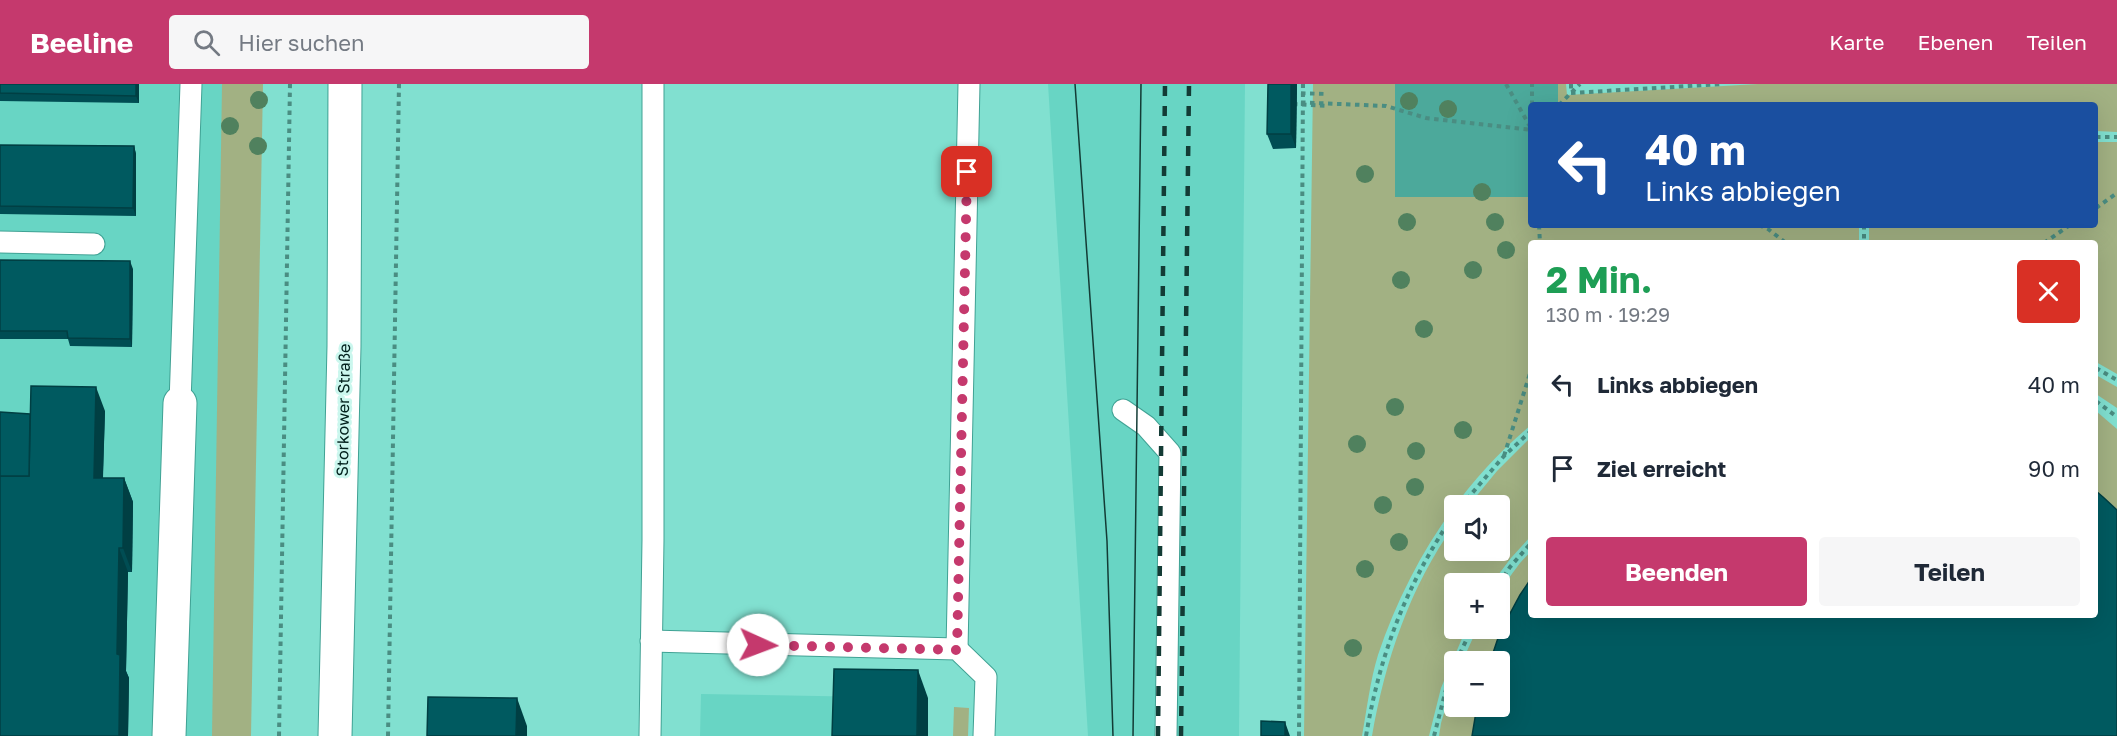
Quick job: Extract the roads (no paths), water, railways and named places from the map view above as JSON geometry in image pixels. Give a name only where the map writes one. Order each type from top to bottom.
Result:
[{"type":"main road","name":"Storkower Straße","points":[[335,736],[344,346],[345,84]]},
{"type":"main road","points":[[169,736],[180,403]]},
{"type":"lane","points":[[180,403],[190,84]]},
{"type":"lane","points":[[650,736],[653,84]]},
{"type":"lane","points":[[957,650],[969,84]]},
{"type":"lane","points":[[0,242],[94,244]]},
{"type":"lane","points":[[1123,410],[1146,426],[1170,453],[1166,736]]},
{"type":"lane","points":[[651,641],[957,650],[986,677],[984,736]]},
{"type":"water","points":[[1395,84],[1558,84],[1558,102],[1528,102],[1528,197],[1395,197]]},
{"type":"tram line","points":[[1075,84],[1107,541],[1113,736]]},
{"type":"tram line","points":[[1133,736],[1141,84]]},
{"type":"railway","points":[[1158,736],[1165,84]]},
{"type":"railway","points":[[1181,736],[1189,84]]}]
